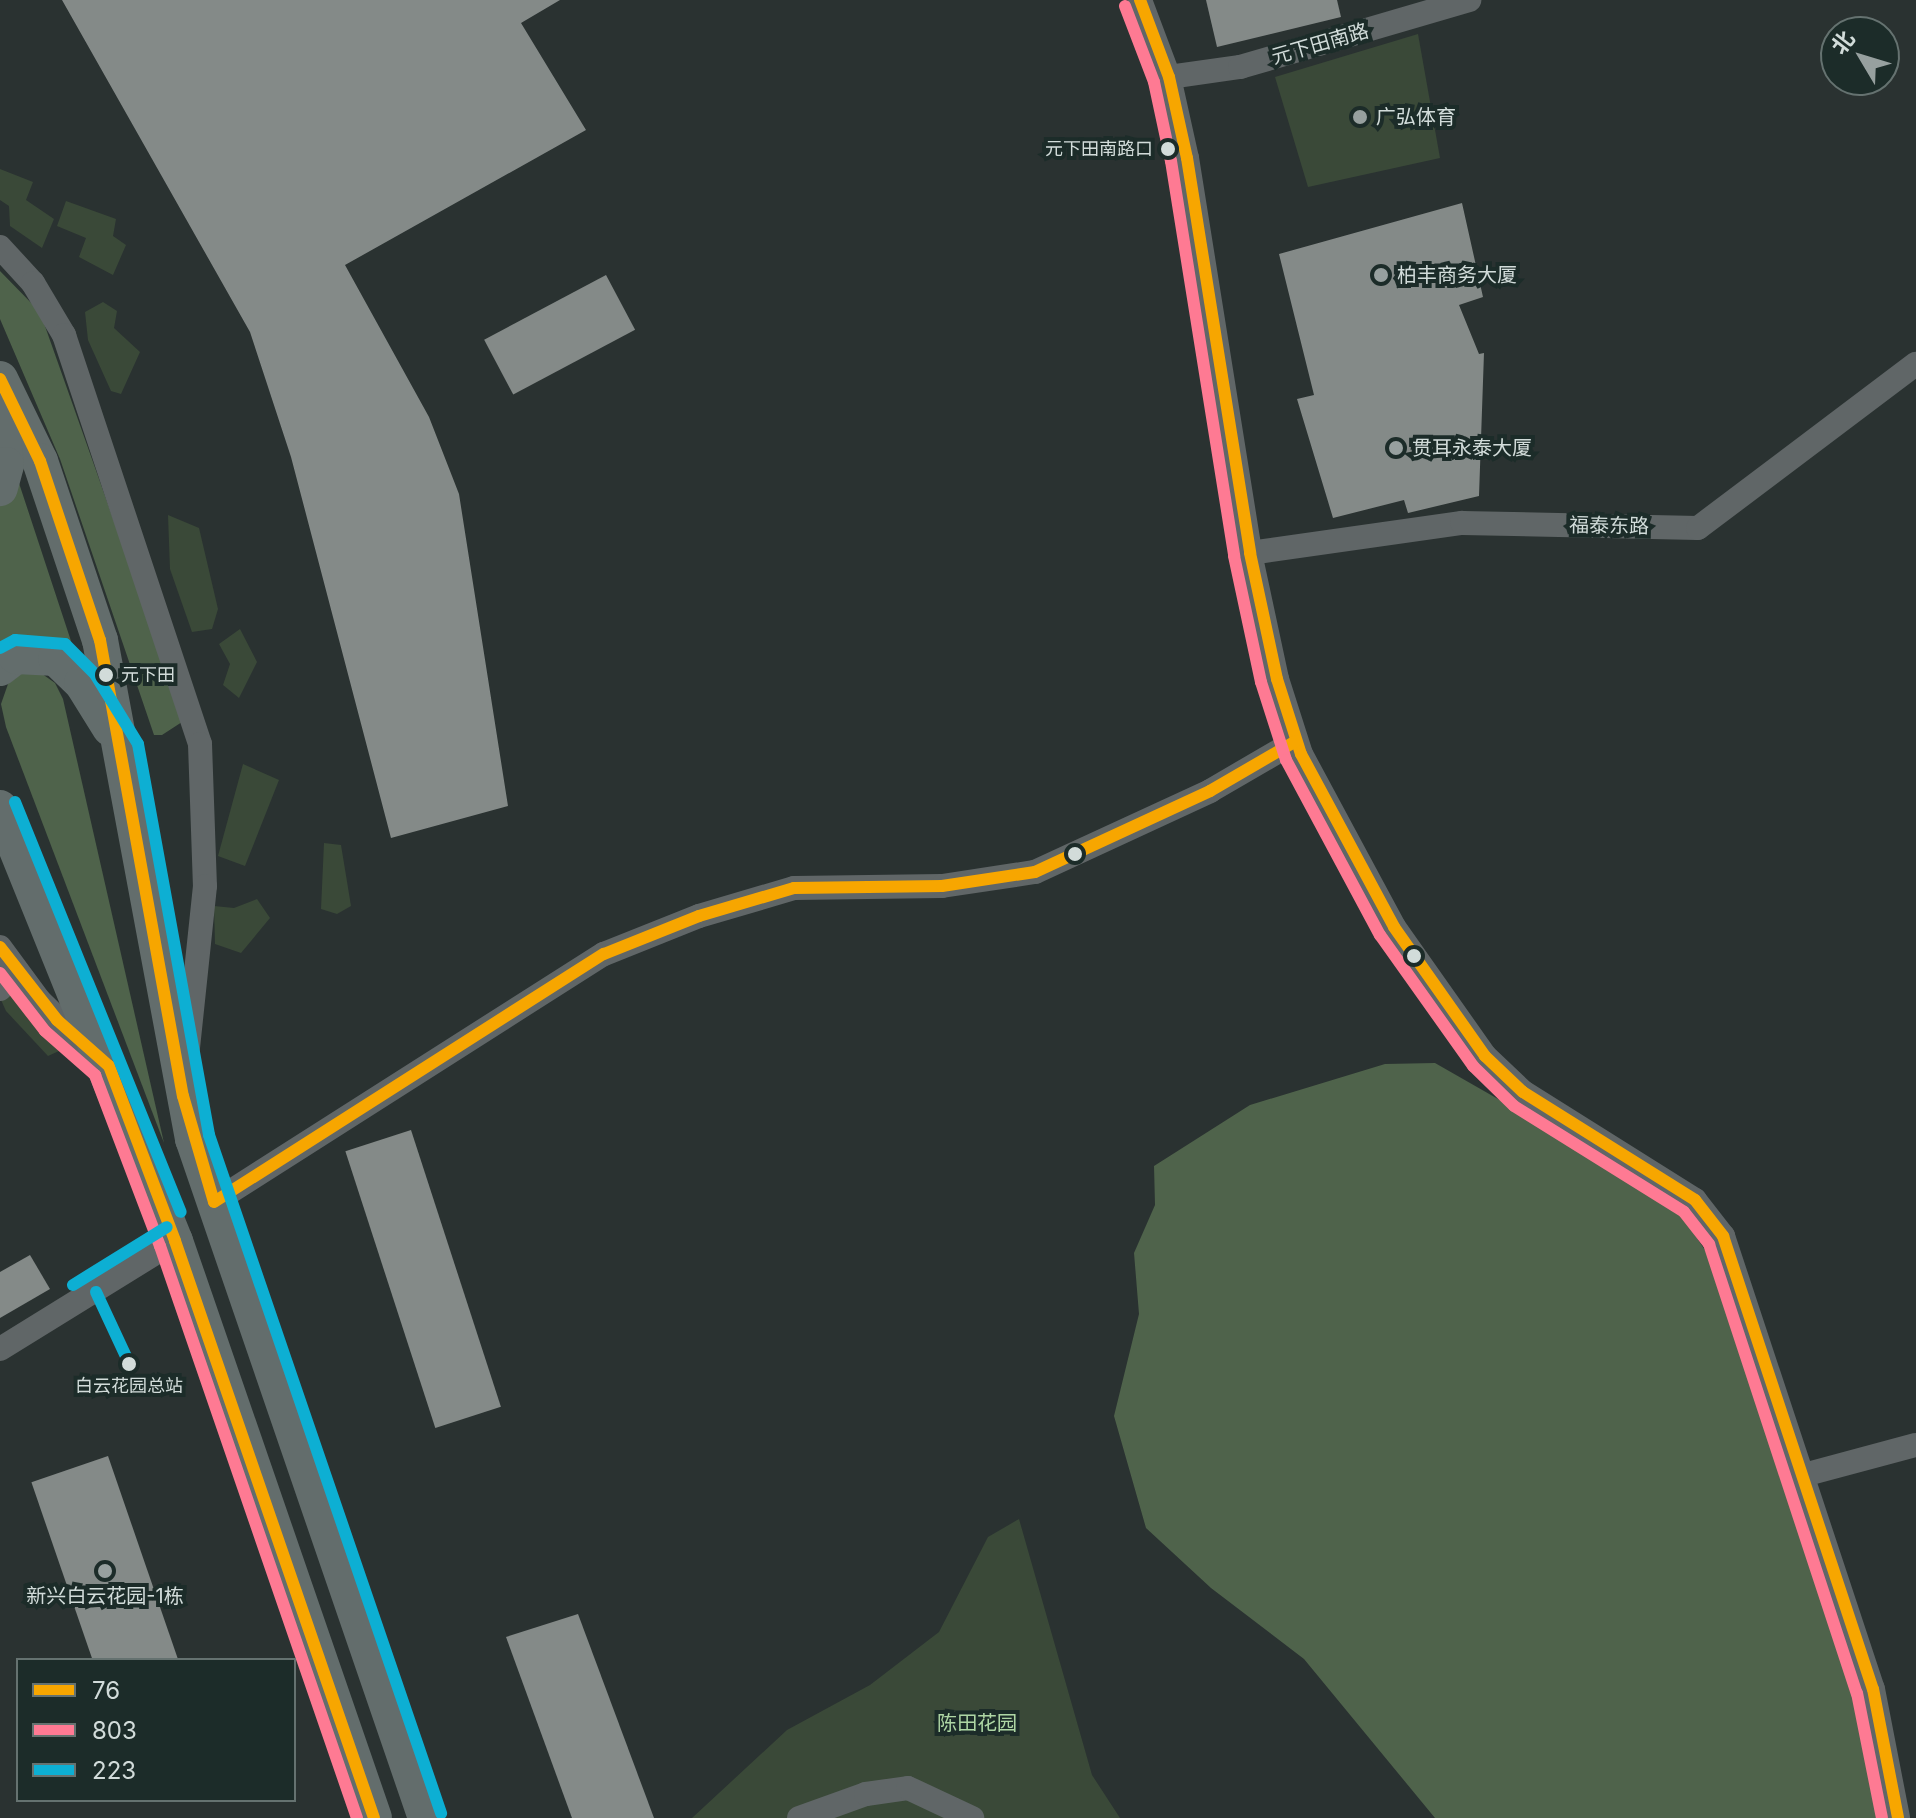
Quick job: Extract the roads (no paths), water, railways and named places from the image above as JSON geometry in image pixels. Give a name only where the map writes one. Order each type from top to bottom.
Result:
[{"type":"highway","points":[[0,379],[40,461],[100,640],[123,750],[183,1096],[214,1202],[426,1818]]},
{"type":"highway","points":[[0,418],[6,465],[0,488]]},
{"type":"highway","points":[[0,668],[16,656],[56,658],[82,683],[123,750]]},
{"type":"highway","points":[[0,808],[109,1066],[175,1241],[374,1818]]},
{"type":"street","points":[[1140,0],[1169,77],[1187,158],[1250,553],[1296,741],[1394,927],[1485,1056],[1523,1092],[1695,1200],[1723,1236],[1873,1689],[1898,1818]]},
{"type":"street","name":"元下田南路","points":[[1169,77],[1240,67],[1469,0]]},
{"type":"street","points":[[0,247],[33,283],[64,335],[200,744],[205,886],[183,1096]]},
{"type":"street","name":"福泰东路","points":[[1250,553],[1462,523],[1698,528],[1916,364]]},
{"type":"street","points":[[214,1202],[604,954],[699,916],[794,888],[942,886],[1035,872],[1210,791],[1296,741]]},
{"type":"street","points":[[0,947],[8,981],[109,1066]]},
{"type":"street","points":[[0,1349],[175,1241]]},
{"type":"street","points":[[1800,1476],[1916,1445]]},
{"type":"street","points":[[799,1818],[866,1794],[908,1788],[972,1818]]},
{"type":"place","name":"广弘体育","points":[[1360,117]]},
{"type":"place","name":"元下田南路口","points":[[1168,149]]},
{"type":"place","name":"柏丰商务大厦","points":[[1381,275]]},
{"type":"place","name":"贯耳永泰大厦","points":[[1396,448]]},
{"type":"place","name":"元下田","points":[[106,675]]},
{"type":"place","name":"白云花园总站","points":[[129,1364]]},
{"type":"place","name":"新兴白云花园-1栋","points":[[105,1571]]},
{"type":"park label","name":"陈田花园","points":[[977,1723]]}]
